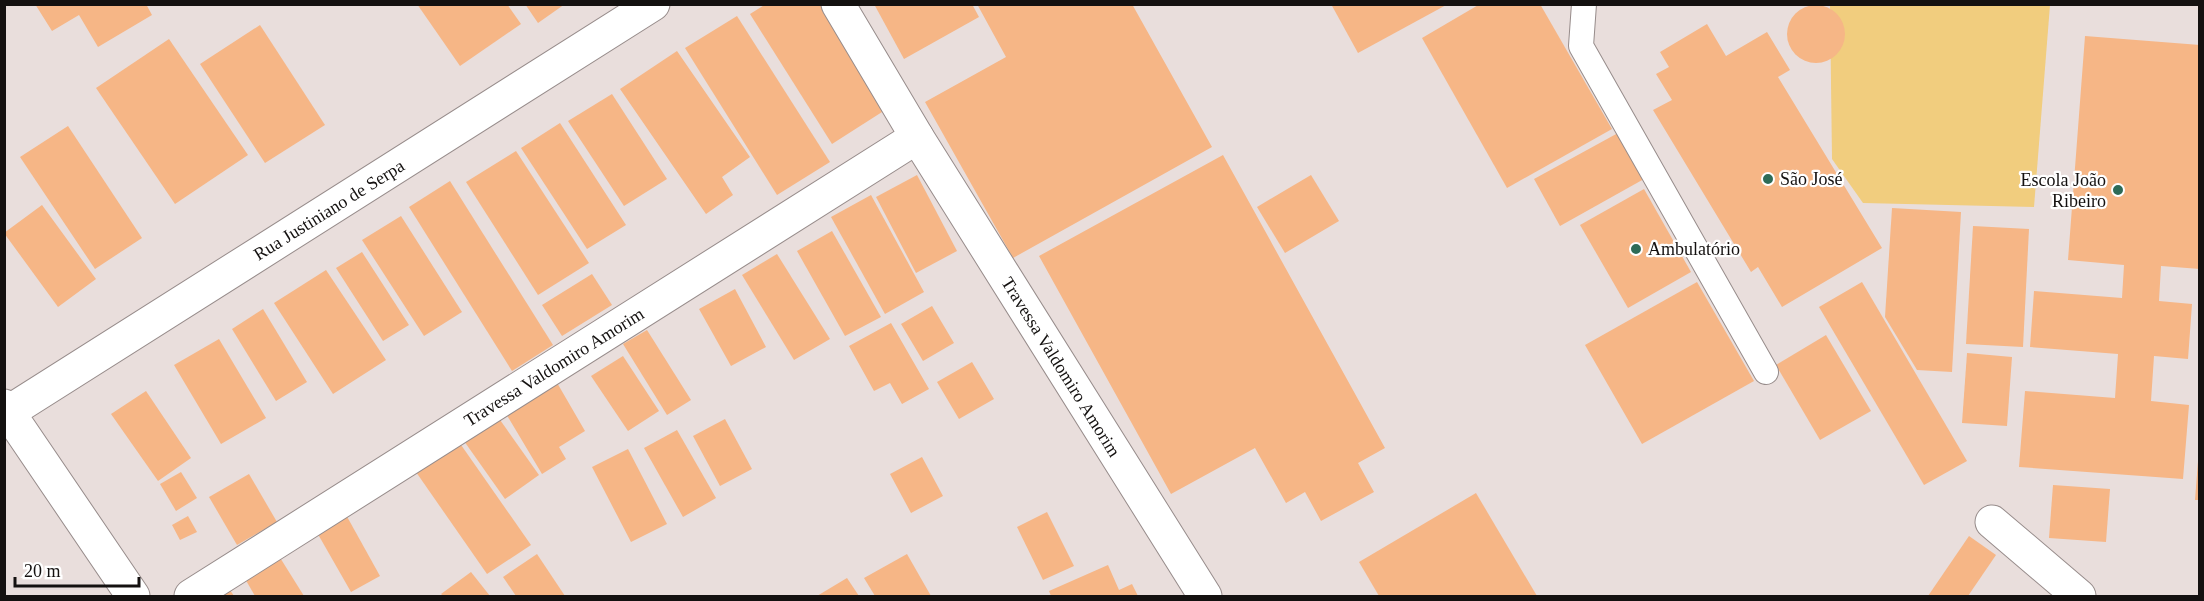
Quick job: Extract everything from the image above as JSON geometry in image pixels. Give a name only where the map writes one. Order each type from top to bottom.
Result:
[{"type":"street","name":"Rua Justiniano de Serpa","points":[[6,411],[653,4]]},
{"type":"street","name":"Travessa Valdomiro Amorim","points":[[838,4],[917,137],[1205,597]]},
{"type":"street","name":"Travessa Valdomiro Amorim","points":[[191,597],[917,137]]},
{"type":"street","points":[[6,411],[133,597]]},
{"type":"street","points":[[1992,522],[2079,597]]},
{"type":"lane","points":[[1584,4],[1581,46],[1766,372]]},
{"type":"shaded area","points":[[1830,5],[2050,5],[2034,207],[1863,203],[1832,159]]},
{"type":"building","points":[[35,4],[146,4],[152,15],[98,47],[79,15],[52,31]]},
{"type":"building","points":[[417,4],[507,4],[521,24],[460,66]]},
{"type":"building","points":[[525,4],[565,4],[538,23]]},
{"type":"building","points":[[766,4],[830,4],[893,105],[832,144],[750,14]]},
{"type":"building","points":[[874,4],[972,4],[979,17],[904,59]]},
{"type":"building","points":[[977,4],[1132,4],[1212,147],[1013,258],[925,102],[1006,57]]},
{"type":"building","points":[[1331,4],[1448,4],[1358,53]]},
{"type":"building","points":[[1480,4],[1540,4],[1612,129],[1507,188],[1422,38]]},
{"type":"building","points":[[1816,5],[1827,7],[1840,18],[1845,34],[1843,45],[1832,58],[1816,63],[1805,61],[1792,50],[1787,34],[1789,23],[1800,10]]},
{"type":"building","points":[[737,16],[830,162],[777,195],[685,48]]},
{"type":"building","name":"São José","points":[[1707,24],[1726,56],[1767,32],[1790,70],[1778,77],[1882,248],[1782,307],[1758,267],[1751,272],[1653,110],[1672,100],[1656,74],[1669,67],[1660,52]]},
{"type":"building","points":[[260,25],[325,125],[265,163],[200,64]]},
{"type":"building","name":"Escola João Ribeiro","points":[[2085,36],[2200,45],[2200,269],[2161,266],[2159,301],[2192,304],[2188,359],[2154,356],[2151,401],[2189,405],[2183,479],[2019,467],[2025,391],[2115,398],[2118,354],[2030,347],[2034,291],[2122,298],[2124,265],[2068,260]]},
{"type":"building","points":[[169,39],[248,155],[175,204],[96,88]]},
{"type":"building","points":[[677,51],[750,157],[722,177],[733,195],[706,214],[620,89]]},
{"type":"building","points":[[612,94],[667,179],[624,206],[568,121]]},
{"type":"building","points":[[560,123],[626,225],[587,249],[521,148]]},
{"type":"building","points":[[68,126],[142,238],[95,269],[20,157]]},
{"type":"building","points":[[1618,133],[1644,179],[1560,226],[1534,179]]},
{"type":"building","points":[[516,151],[589,263],[538,295],[466,182]]},
{"type":"building","points":[[1223,155],[1385,448],[1358,463],[1374,492],[1321,521],[1305,492],[1286,503],[1255,448],[1171,494],[1039,256]]},
{"type":"building","points":[[917,175],[957,251],[916,273],[876,197]]},
{"type":"building","points":[[1311,175],[1339,221],[1285,253],[1257,207]]},
{"type":"building","points":[[450,181],[553,345],[512,371],[409,207]]},
{"type":"building","name":"Ambulatório","points":[[1644,189],[1691,272],[1628,308],[1580,225]]},
{"type":"building","points":[[871,195],[924,292],[885,314],[831,217]]},
{"type":"building","points":[[42,205],[96,279],[58,307],[4,233]]},
{"type":"building","points":[[1892,208],[1961,212],[1952,372],[1917,370],[1885,317]]},
{"type":"building","points":[[401,216],[462,312],[424,336],[362,240]]},
{"type":"building","points":[[1973,226],[2029,229],[2023,347],[1966,344]]},
{"type":"building","points":[[832,231],[881,317],[845,336],[797,251]]},
{"type":"building","points":[[362,252],[409,325],[383,341],[336,268]]},
{"type":"building","points":[[777,254],[830,339],[794,360],[742,275]]},
{"type":"building","points":[[326,270],[386,360],[333,394],[274,303]]},
{"type":"building","points":[[592,274],[612,305],[562,336],[542,305]]},
{"type":"building","points":[[1697,282],[1754,381],[1642,444],[1585,345]]},
{"type":"building","points":[[1862,282],[1967,461],[1924,485],[1819,307]]},
{"type":"building","points":[[735,289],[766,347],[731,366],[699,309]]},
{"type":"building","points":[[932,306],[954,343],[923,361],[901,324]]},
{"type":"building","points":[[263,309],[307,382],[276,401],[232,329]]},
{"type":"building","points":[[891,323],[929,389],[902,404],[890,383],[874,391],[849,346]]},
{"type":"building","points":[[647,330],[691,400],[667,415],[623,344]]},
{"type":"building","points":[[1826,335],[1871,411],[1820,440],[1776,365]]},
{"type":"building","points":[[219,339],[266,418],[221,444],[174,365]]},
{"type":"building","points":[[1967,353],[2012,357],[2007,426],[1962,423]]},
{"type":"building","points":[[623,356],[659,411],[628,431],[591,376]]},
{"type":"building","points":[[972,362],[994,399],[959,419],[937,382]]},
{"type":"building","points":[[556,381],[585,431],[559,447],[566,459],[542,474],[505,412]]},
{"type":"building","points":[[146,391],[191,458],[158,481],[111,414]]},
{"type":"building","points":[[498,417],[539,475],[505,499],[464,441]]},
{"type":"building","points":[[725,419],[752,469],[720,486],[693,436]]},
{"type":"building","points":[[677,430],[716,498],[683,517],[644,448]]},
{"type":"building","points":[[459,442],[531,545],[487,574],[416,472]]},
{"type":"building","points":[[628,449],[667,524],[631,542],[592,467]]},
{"type":"building","points":[[922,457],[943,496],[911,513],[890,474]]},
{"type":"building","points":[[2198,461],[2200,461],[2200,500],[2195,500]]},
{"type":"building","points":[[181,472],[197,498],[176,511],[160,484]]},
{"type":"building","points":[[249,474],[277,522],[237,545],[209,497]]},
{"type":"building","points":[[2053,485],[2110,489],[2106,542],[2049,538]]},
{"type":"building","points":[[1476,493],[1537,596],[1379,596],[1359,562]]},
{"type":"building","points":[[1047,512],[1074,566],[1043,580],[1017,527]]},
{"type":"building","points":[[345,513],[380,576],[351,592],[315,529]]},
{"type":"building","points":[[188,516],[197,532],[180,540],[172,525]]},
{"type":"building","points":[[1969,536],[1996,555],[1968,596],[1928,596]]},
{"type":"building","points":[[537,554],[565,596],[516,596],[503,577]]},
{"type":"building","points":[[907,554],[931,596],[875,596],[864,578]]},
{"type":"building","points":[[279,556],[304,596],[255,596],[244,577]]},
{"type":"building","points":[[1108,565],[1119,590],[1132,584],[1138,596],[1051,596],[1049,591]]},
{"type":"building","points":[[471,572],[490,596],[443,596],[441,594]]},
{"type":"building","points":[[847,578],[859,596],[817,596]]},
{"type":"building","points":[[228,587],[234,596],[213,596]]},
{"type":"place","name":"São José","points":[[1768,179]]},
{"type":"place","name":"Escola João Ribeiro","points":[[2118,190]]},
{"type":"place","name":"Ambulatório","points":[[1636,249]]}]
